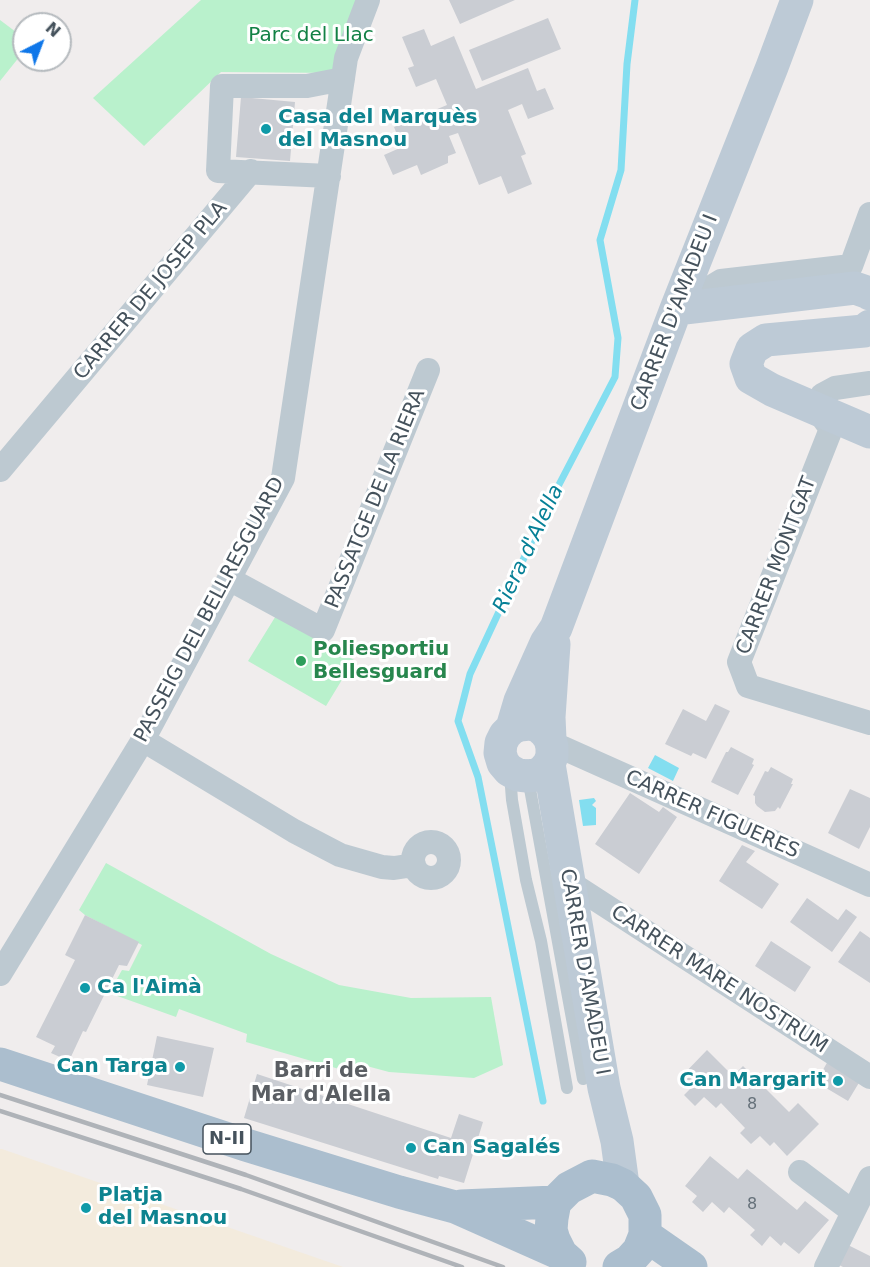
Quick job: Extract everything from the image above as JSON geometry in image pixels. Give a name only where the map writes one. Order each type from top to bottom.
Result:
[{"type":"main road","name":"N-II","points":[[0,1064],[246,1145],[455,1207],[570,1260]]},
{"type":"main road","points":[[555,1202],[569,1188],[592,1176],[623,1185],[636,1197],[645,1215],[645,1235],[639,1250],[629,1261],[619,1267]]},
{"type":"main road","name":"N-II","points":[[455,1207],[555,1202],[551,1230],[554,1240],[570,1260]]},
{"type":"main road","points":[[645,1235],[691,1267]]},
{"type":"street","name":"PASSEIG DEL BELLRESGUARD","points":[[0,975],[143,740],[283,478],[346,58],[368,0]]},
{"type":"street","name":"CARRER D'AMADEU I","points":[[592,1176],[594,1086],[566,867],[543,803],[537,762],[545,732],[538,726],[529,724],[512,728],[520,701],[546,643],[556,628],[676,309],[797,0]]},
{"type":"street","name":"CARRER DE JOSEP PLA","points":[[251,171],[218,171],[222,86],[307,86],[343,79]]},
{"type":"street","name":"CARRER DE JOSEP PLA","points":[[0,470],[251,171]]},
{"type":"street","points":[[251,171],[329,176]]},
{"type":"street","points":[[676,309],[721,281],[851,266],[870,214]]},
{"type":"street","points":[[676,309],[855,288],[870,294]]},
{"type":"street","points":[[870,326],[864,331],[766,340],[752,349],[746,364],[751,378],[772,390],[828,418],[870,432]]},
{"type":"street","name":"PASSATGE DE LA RIERA","points":[[229,579],[323,630],[428,370]]},
{"type":"street","points":[[828,418],[822,395],[836,388],[870,383]]},
{"type":"street","name":"CARRER MONTGAT","points":[[828,418],[739,662],[748,686],[870,723]]},
{"type":"street","name":"CARRER D'AMADEU I","points":[[537,762],[549,717],[556,628]]},
{"type":"street","points":[[143,740],[294,831],[340,855],[382,867],[414,865]]},
{"type":"street","name":"CARRER FIGUERES","points":[[537,762],[563,748],[870,885]]},
{"type":"street","name":"CARRER MARE NOSTRUM","points":[[566,867],[870,1077]]},
{"type":"street","name":"CARRER D'AMADEU I","points":[[594,1086],[617,1141],[623,1185]]},
{"type":"street","points":[[800,1172],[853,1212]]},
{"type":"street","points":[[826,1267],[870,1178]]},
{"type":"lane","points":[[537,762],[594,1086]]},
{"type":"lane","points":[[537,762],[512,800],[526,880],[541,941],[567,1088]]},
{"type":"green space","name":"Parc del Llac","points":[[201,0],[360,0],[338,73],[221,72],[144,146],[93,98]]},
{"type":"green space","points":[[0,20],[12,29],[12,66],[0,81]]},
{"type":"green space","name":"Poliesportiu Bellesguard","points":[[277,614],[354,660],[326,706],[248,661]]},
{"type":"green space","points":[[106,863],[271,954],[339,985],[411,998],[491,997],[503,1065],[474,1078],[389,1072],[363,1065],[346,1071],[246,1042],[247,1034],[179,1009],[176,1017],[109,993],[122,970],[129,971],[142,945],[79,910]]},
{"type":"sand","name":"Platja del Masnou","points":[[0,1149],[2,1149],[343,1267],[0,1267]]},
{"type":"water","points":[[655,755],[679,768],[673,781],[648,768]]},
{"type":"water","points":[[594,798],[596,801],[592,805],[596,808],[596,825],[583,826],[579,800]]},
{"type":"building","points":[[449,0],[515,0],[460,24]]},
{"type":"building","points":[[548,18],[561,49],[482,81],[469,50]]},
{"type":"building","points":[[424,29],[431,46],[454,36],[476,89],[528,68],[537,91],[545,88],[554,109],[528,119],[522,104],[508,110],[526,154],[521,156],[532,184],[508,194],[501,176],[479,185],[458,133],[449,136],[456,153],[448,156],[448,163],[421,175],[417,165],[393,175],[384,155],[402,147],[394,127],[447,105],[436,79],[416,87],[408,68],[414,66],[402,37]]},
{"type":"building","name":"Casa del Marquès del Masnou","points":[[241,97],[295,102],[290,161],[236,157]]},
{"type":"building","points":[[715,704],[730,711],[706,759],[693,753],[691,756],[665,744],[683,709],[706,721]]},
{"type":"building","points":[[731,747],[754,759],[752,764],[754,765],[738,795],[711,782],[726,752]]},
{"type":"building","points":[[771,767],[793,779],[791,784],[793,784],[780,809],[778,807],[775,811],[765,812],[757,806],[753,795],[765,771],[768,772]]},
{"type":"building","points":[[850,789],[870,798],[870,827],[859,849],[828,833]]},
{"type":"building","points":[[630,793],[659,812],[663,807],[677,817],[639,874],[595,844]]},
{"type":"building","points":[[742,845],[755,851],[746,862],[779,884],[762,909],[719,881]]},
{"type":"building","points":[[807,898],[838,920],[846,909],[857,917],[832,952],[790,922]]},
{"type":"building","name":"Ca l'Aimà","points":[[85,915],[139,942],[127,966],[119,965],[69,1061],[51,1053],[55,1046],[36,1037],[75,960],[65,955]]},
{"type":"building","points":[[860,931],[870,938],[870,983],[838,962]]},
{"type":"building","points":[[771,941],[811,967],[795,992],[755,966]]},
{"type":"building","name":"Can Targa","points":[[157,1036],[214,1048],[203,1097],[147,1085]]},
{"type":"building","points":[[707,1050],[733,1076],[743,1066],[789,1112],[798,1103],[819,1124],[787,1156],[774,1142],[770,1146],[760,1136],[751,1144],[740,1133],[745,1128],[721,1103],[716,1108],[704,1097],[695,1106],[684,1095],[690,1089],[679,1079]]},
{"type":"building","name":"Can Margarit","points":[[828,1061],[860,1081],[848,1101],[816,1082]]},
{"type":"building","points":[[257,1074],[451,1138],[459,1114],[483,1122],[464,1183],[439,1176],[438,1179],[244,1118]]},
{"type":"building","points":[[710,1156],[738,1179],[747,1169],[797,1210],[805,1201],[829,1220],[799,1254],[784,1242],[781,1246],[770,1236],[762,1246],[750,1235],[755,1230],[729,1207],[724,1213],[712,1202],[703,1212],[692,1202],[697,1196],[685,1186]]},
{"type":"building","points":[[848,1245],[870,1256],[870,1267],[839,1265]]},
{"type":"waterway","name":"Riera d'Alella","points":[[543,1101],[478,777],[458,721],[470,674],[551,500],[615,377],[618,338],[600,240],[621,170],[627,64],[635,0]]},
{"type":"railway","points":[[0,1095],[246,1175],[503,1267]]},
{"type":"railway","points":[[0,1111],[241,1189],[462,1267]]},
{"type":"place","name":"Casa del Marquès del Masnou","points":[[266,129]]},
{"type":"place","name":"Poliesportiu Bellesguard","points":[[301,661]]},
{"type":"place","name":"Ca l'Aimà","points":[[85,988]]},
{"type":"place","name":"Can Targa","points":[[180,1067]]},
{"type":"place","name":"Can Margarit","points":[[838,1081]]},
{"type":"place","name":"Can Sagalés","points":[[411,1148]]},
{"type":"place","name":"Platja del Masnou","points":[[86,1208]]},
{"type":"district","name":"Barri de Mar d'Alella","points":[[321,1084]]}]
